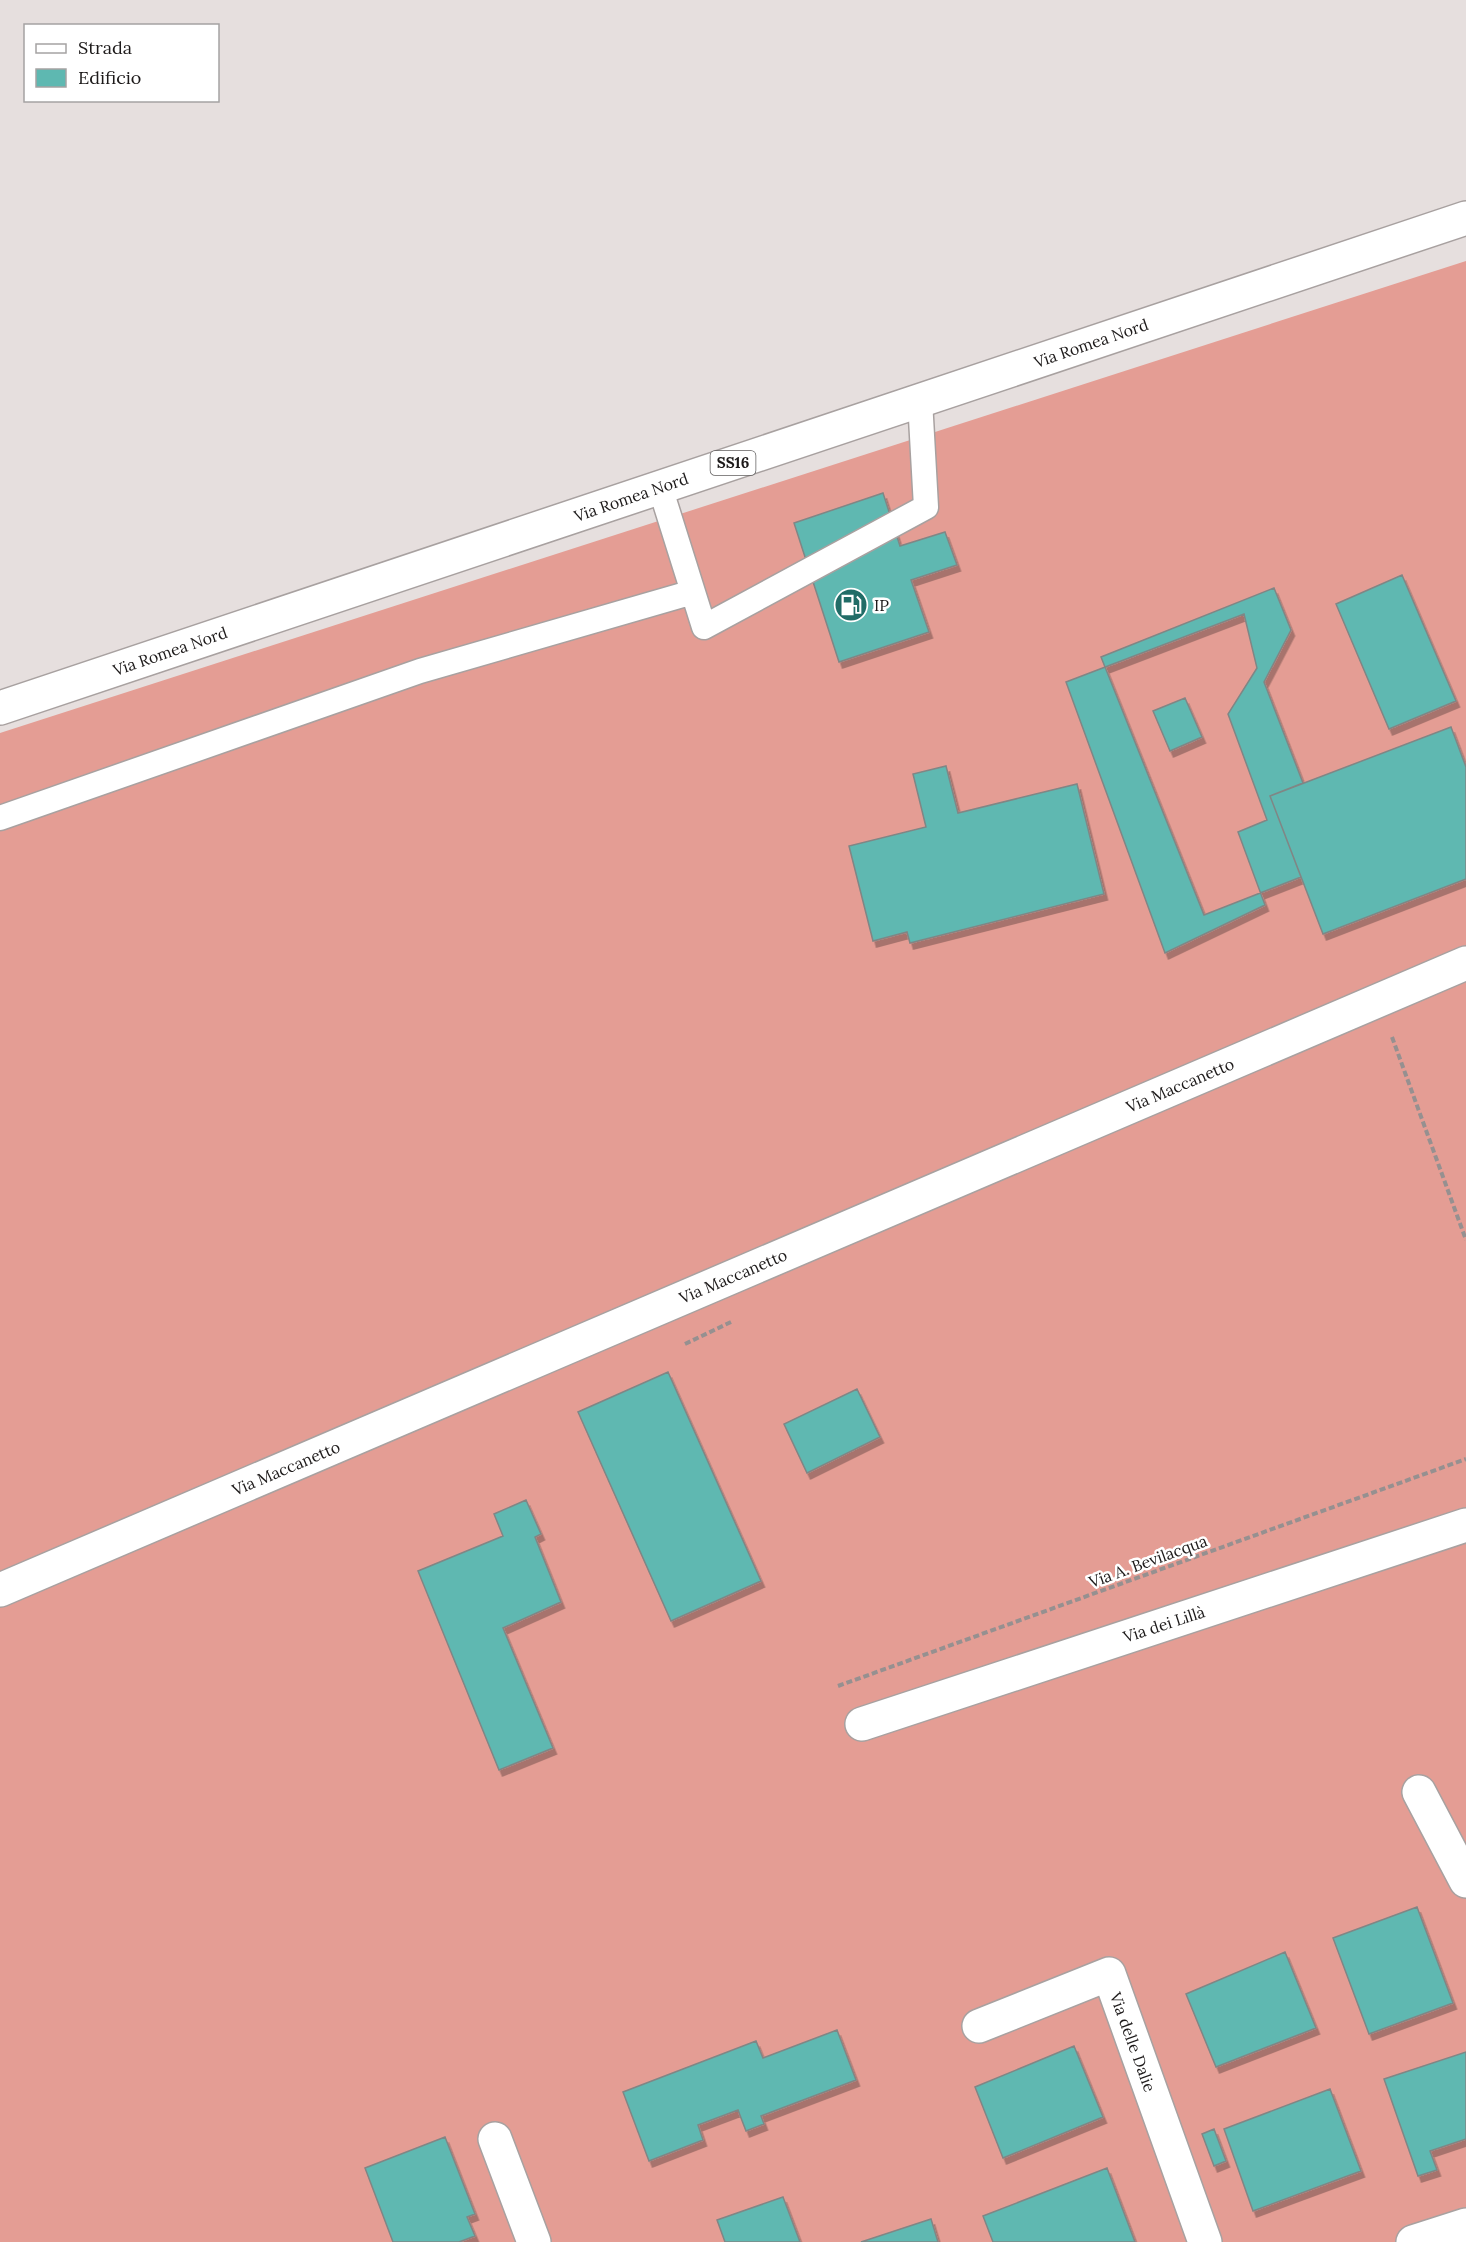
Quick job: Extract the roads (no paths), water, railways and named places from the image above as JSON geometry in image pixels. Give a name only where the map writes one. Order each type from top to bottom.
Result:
[{"type":"street","name":"Via Romea Nord","points":[[0,708],[1466,218]]},
{"type":"street","name":"Via Maccanetto","points":[[0,1590],[1466,963]]},
{"type":"street","name":"Via dei Lillà","points":[[862,1724],[1466,1525]]},
{"type":"street","points":[[1419,1792],[1466,1881]]},
{"type":"street","name":"Via delle Dalie","points":[[980,2026],[1108,1974],[1205,2242]]},
{"type":"street","points":[[495,2139],[534,2242]]},
{"type":"street","points":[[1413,2242],[1466,2224]]},
{"type":"lane","points":[[660,487],[704,627],[926,507],[920,400]]},
{"type":"lane","points":[[0,818],[420,671],[693,592]]},
{"type":"place","name":"IP","points":[[851,605]]}]
